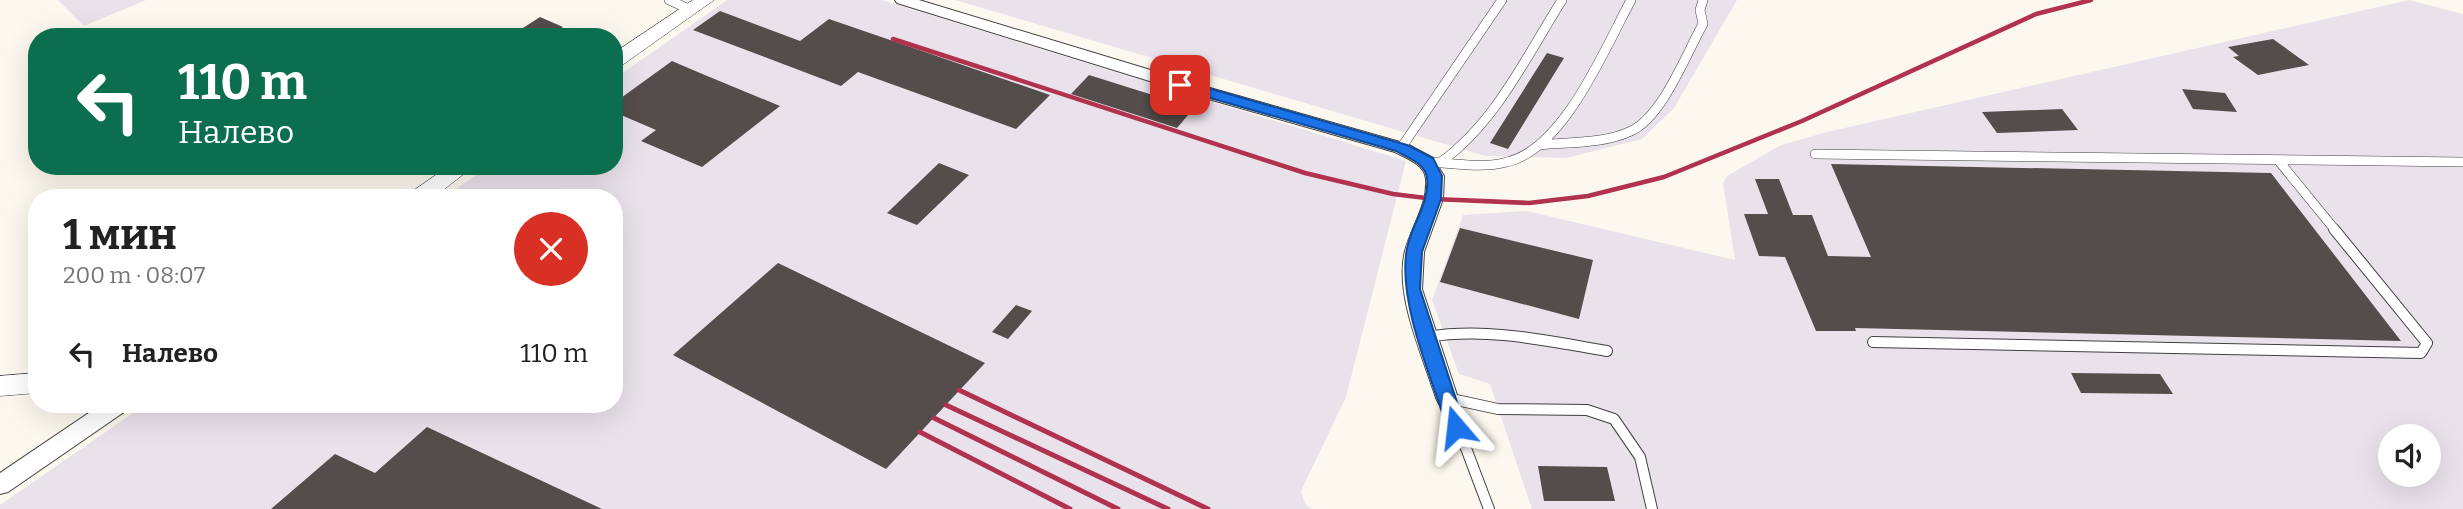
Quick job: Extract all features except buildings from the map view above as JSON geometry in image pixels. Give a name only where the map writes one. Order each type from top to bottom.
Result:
[{"type":"street","points":[[903,0],[1401,148],[1434,162],[1434,199],[1414,252],[1412,289],[1447,398]]},
{"type":"street","points":[[623,56],[698,5]]},
{"type":"street","points":[[431,189],[451,175]]},
{"type":"street","points":[[3,389],[28,385]]},
{"type":"street","points":[[0,485],[107,413]]},
{"type":"lane","points":[[669,0],[698,5]]},
{"type":"lane","points":[[1401,148],[1503,0]]},
{"type":"lane","points":[[1434,162],[1463,146],[1483,125],[1562,0]]},
{"type":"lane","points":[[1434,162],[1495,165],[1518,159],[1540,145],[1561,123],[1631,0]]},
{"type":"lane","points":[[1540,145],[1627,133],[1642,125],[1656,106],[1703,24],[1700,10],[1703,0]]},
{"type":"lane","points":[[1815,154],[2463,162]]},
{"type":"lane","points":[[1873,342],[2421,353],[2427,343],[2278,160]]},
{"type":"lane","points":[[1427,337],[1443,333],[1513,337],[1607,351]]},
{"type":"lane","points":[[1447,398],[1489,509]]},
{"type":"lane","points":[[1447,398],[1498,409],[1587,410],[1614,419],[1640,457],[1652,509]]},
{"type":"shaded area","points":[[58,0],[146,0],[84,26]]},
{"type":"shaded area","points":[[727,0],[881,0],[1406,161],[1346,397],[1301,491],[1305,504],[1312,509],[0,509],[0,505],[133,413],[623,413],[623,189],[456,189],[476,175],[623,175],[623,73]]},
{"type":"shaded area","points":[[955,0],[1737,0],[1674,108],[1642,139],[1566,158],[1485,156]]},
{"type":"shaded area","points":[[2409,0],[2463,14],[2463,509],[1532,509],[1490,384],[1459,374],[1432,300],[1463,215],[1527,211],[1735,260],[1723,183],[1727,176],[1781,145],[1827,132]]},
{"type":"railway","points":[[893,39],[1305,173],[1393,194],[1434,199],[1529,203],[1588,196],[1664,177],[1802,121],[2036,14],[2091,0]]},
{"type":"railway","points":[[959,390],[1208,509]]},
{"type":"railway","points":[[946,405],[1168,509]]},
{"type":"railway","points":[[934,418],[1118,509]]},
{"type":"railway","points":[[920,432],[1070,509]]},
{"type":"route","points":[[1180,85],[1401,148],[1427,162],[1435,176],[1434,199],[1414,252],[1412,289],[1456,427]]}]
